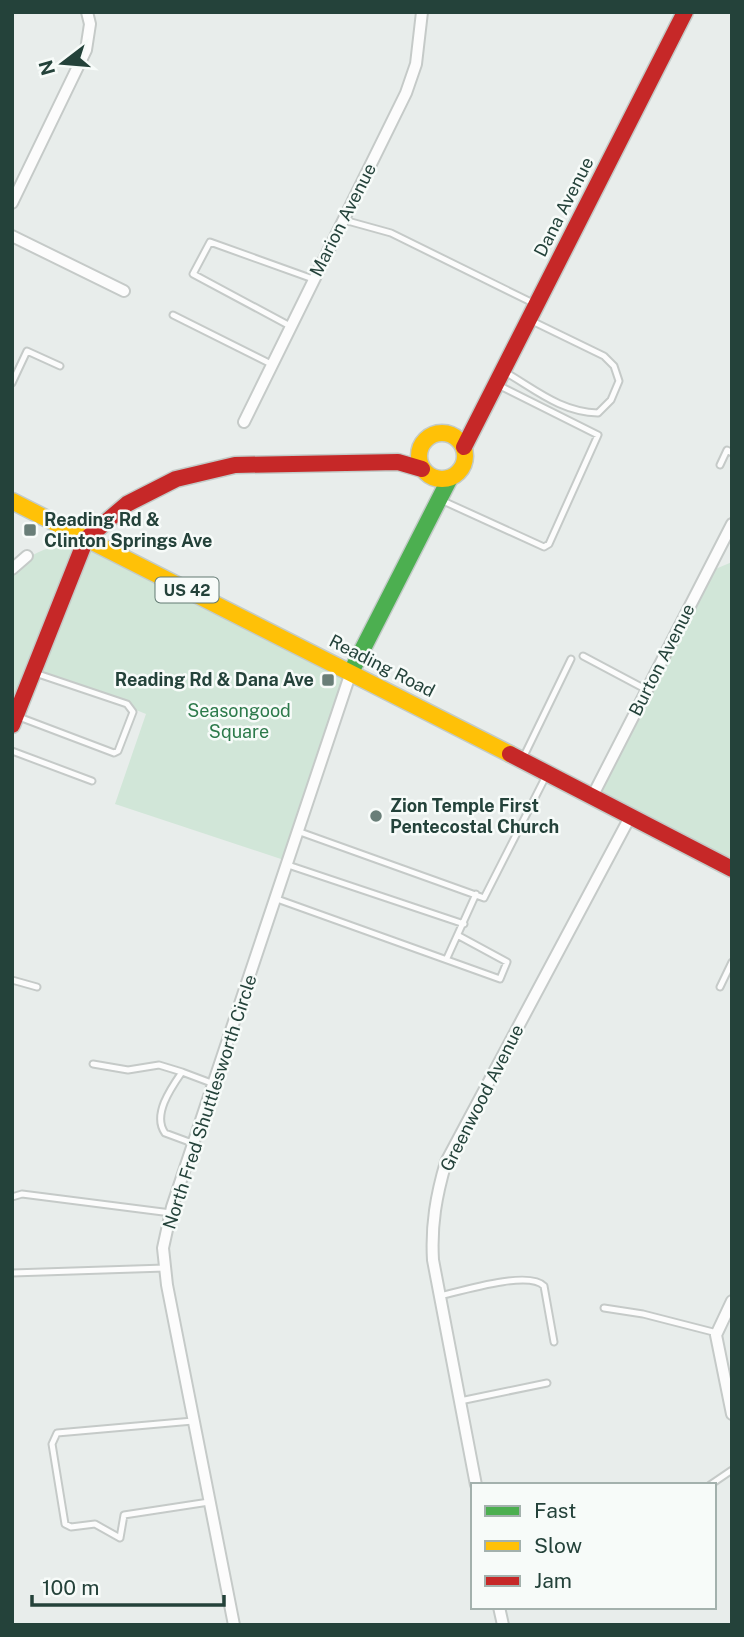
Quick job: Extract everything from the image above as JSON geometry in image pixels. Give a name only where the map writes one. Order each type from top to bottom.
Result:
[{"type":"street","points":[[12,202],[86,50],[90,24],[87,12]]},
{"type":"street","name":"Marion Avenue","points":[[244,422],[406,93],[416,64],[422,12]]},
{"type":"street","name":"Dana Avenue","points":[[464,447],[685,12]]},
{"type":"street","points":[[12,236],[124,291]]},
{"type":"street","points":[[398,462],[420,449],[428,437],[449,434],[477,420]]},
{"type":"street","points":[[351,672],[450,478],[462,469],[465,462],[464,447],[449,434]]},
{"type":"street","points":[[420,449],[436,505]]},
{"type":"street","points":[[14,720],[86,539],[106,519],[139,496],[176,479],[235,464],[398,462],[450,478]]},
{"type":"street","name":"Reading Road","points":[[12,502],[351,672],[732,869]]},
{"type":"street","name":"Burton Avenue","points":[[592,797],[732,524]]},
{"type":"street","points":[[12,569],[27,556]]},
{"type":"street","name":"North Fred Shuttlesworth Circle","points":[[234,1625],[193,1421],[163,1248],[171,1213],[300,832],[351,672]]},
{"type":"street","name":"Greenwood Avenue","points":[[476,1483],[440,1296],[432,1237],[437,1190],[446,1162],[630,817]]},
{"type":"street","points":[[732,1301],[717,1333],[732,1414]]},
{"type":"lane","points":[[343,220],[390,233],[532,312],[609,361],[619,381],[611,400],[598,413],[581,413],[499,377]]},
{"type":"lane","points":[[290,326],[193,274],[210,242],[313,279]]},
{"type":"lane","points":[[173,315],[271,364]]},
{"type":"lane","points":[[12,383],[27,351],[60,366]]},
{"type":"lane","points":[[436,505],[544,547],[550,544],[598,435],[499,377]]},
{"type":"lane","points":[[720,465],[732,441]]},
{"type":"lane","points":[[583,656],[647,690]]},
{"type":"lane","points":[[521,760],[571,659]]},
{"type":"lane","points":[[14,720],[114,753],[118,751],[132,707],[33,672]]},
{"type":"lane","points":[[12,751],[92,781]]},
{"type":"lane","points":[[300,832],[484,898],[547,774]]},
{"type":"lane","points":[[288,865],[464,924]]},
{"type":"lane","points":[[447,958],[476,894]]},
{"type":"lane","points":[[277,899],[447,958],[498,980],[508,965],[459,936]]},
{"type":"lane","points":[[720,987],[732,962]]},
{"type":"lane","points":[[12,980],[37,987]]},
{"type":"lane","points":[[93,1064],[128,1070],[159,1065],[214,1084]]},
{"type":"lane","points":[[182,1072],[168,1097],[160,1121],[166,1133],[194,1143]]},
{"type":"lane","points":[[12,1197],[22,1194],[171,1213]]},
{"type":"lane","points":[[12,1273],[165,1268]]},
{"type":"lane","points":[[440,1296],[536,1279],[544,1286],[554,1342]]},
{"type":"lane","points":[[604,1308],[643,1314],[717,1333]]},
{"type":"lane","points":[[460,1401],[547,1383]]},
{"type":"lane","points":[[193,1421],[57,1433],[52,1444],[65,1524],[71,1527],[96,1524],[120,1538],[124,1515],[209,1502]]},
{"type":"lane","points":[[713,1483],[732,1470]]},
{"type":"green space","name":"Seasongood Square","points":[[86,539],[351,672],[290,862],[115,804],[146,714],[35,669],[12,725],[12,569],[47,549]]},
{"type":"green space","points":[[732,562],[732,869],[592,797],[706,573]]},
{"type":"traffic: fast","points":[[351,672],[450,478]]},
{"type":"traffic: slow","points":[[442,433],[459,439],[465,456],[459,473],[442,479],[425,473],[419,456],[425,439],[442,433]]},
{"type":"traffic: slow","points":[[12,501],[510,754]]},
{"type":"traffic: jam","points":[[464,447],[685,12]]},
{"type":"traffic: jam","points":[[12,725],[86,539],[127,504],[176,479],[235,465],[398,462],[422,469]]},
{"type":"traffic: jam","points":[[510,754],[732,869]]},
{"type":"place","name":"Reading Rd & Clinton Springs Ave","points":[[30,530]]},
{"type":"place","name":"Reading Rd & Dana Ave","points":[[328,680]]},
{"type":"place","name":"Zion Temple First Pentecostal Church","points":[[376,816]]}]
